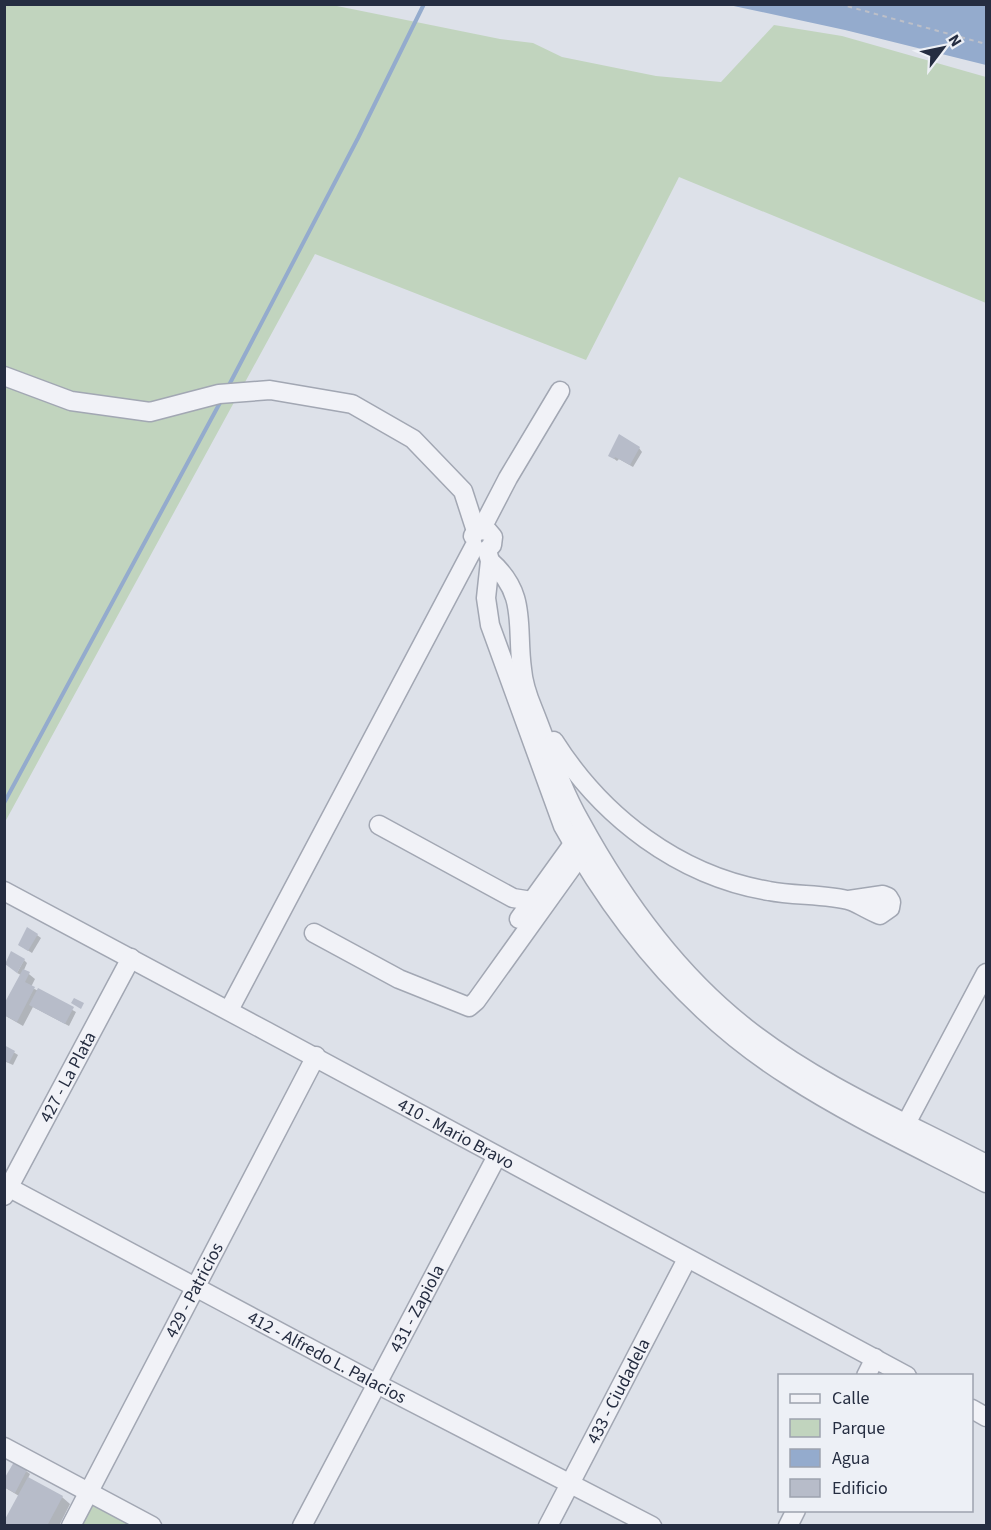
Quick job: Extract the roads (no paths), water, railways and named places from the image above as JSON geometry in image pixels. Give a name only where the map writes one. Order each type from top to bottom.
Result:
[{"type":"street","points":[[4,376],[71,401],[150,412],[224,393],[270,390],[352,404],[413,439],[463,491],[481,544],[489,625],[567,796],[584,845],[666,949],[705,991],[746,1028],[825,1081],[987,1183]]},
{"type":"street","points":[[229,1010],[481,544],[508,478],[560,391]]},
{"type":"street","points":[[481,544],[511,587],[518,605],[523,701],[586,786],[617,816],[665,852],[697,869],[735,884],[769,891],[849,900]]},
{"type":"street","points":[[379,825],[513,898],[537,905]]},
{"type":"street","points":[[314,933],[399,979],[469,1006],[476,1001],[537,905],[584,845]]},
{"type":"street","name":"410 - Mario Bravo","points":[[4,891],[316,1056],[687,1259],[904,1374]]},
{"type":"street","name":"427 - La Plata","points":[[6,1189],[131,958]]},
{"type":"street","points":[[903,1130],[987,973]]},
{"type":"street","name":"429 - Patricios","points":[[71,1526],[316,1056]]},
{"type":"street","points":[[903,1130],[987,1164]]},
{"type":"street","name":"431 - Zapiola","points":[[302,1526],[497,1156]]},
{"type":"street","name":"412 - Alfredo L. Palacios","points":[[6,1189],[652,1526]]},
{"type":"street","name":"433 - Ciudadela","points":[[548,1526],[687,1259]]},
{"type":"street","points":[[867,1374],[875,1358]]},
{"type":"street","points":[[973,1410],[987,1417]]},
{"type":"street","points":[[4,1447],[152,1526]]},
{"type":"street","points":[[788,1526],[794,1512]]},
{"type":"water","points":[[729,5],[986,5],[986,65],[845,30]]},
{"type":"waterway","points":[[228,387],[358,138],[424,4]]},
{"type":"waterway","points":[[4,803],[222,399]]}]
